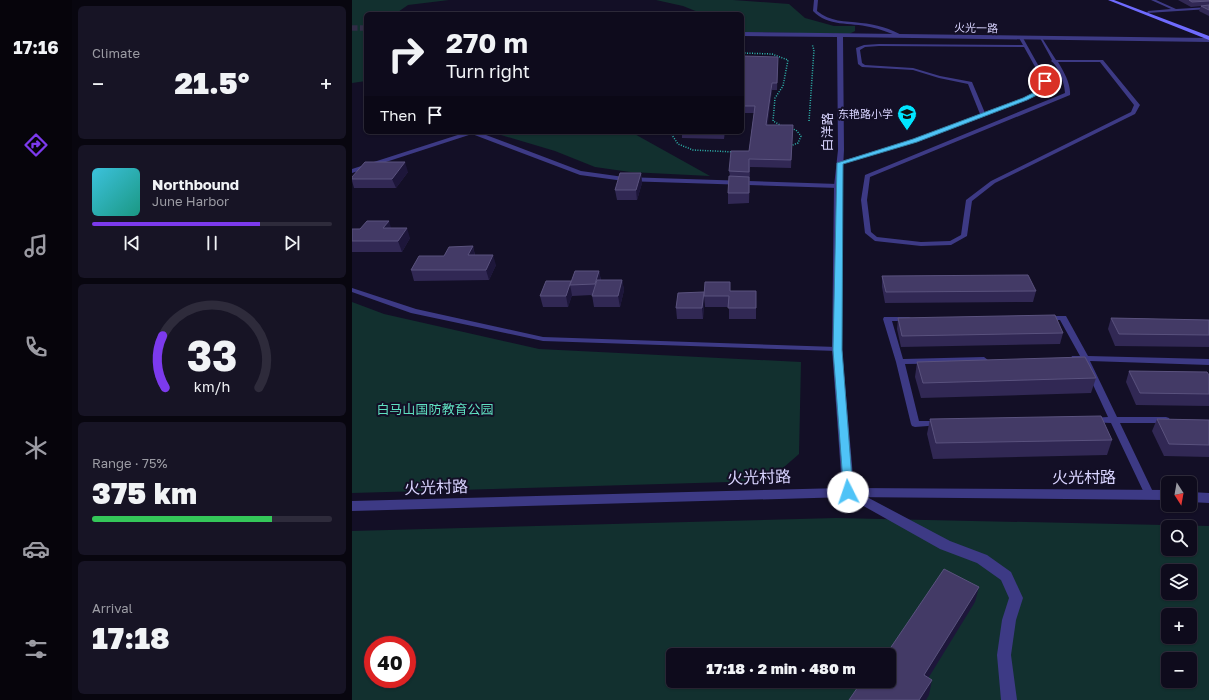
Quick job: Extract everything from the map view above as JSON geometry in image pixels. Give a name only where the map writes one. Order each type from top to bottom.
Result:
[{"type":"main road","points":[[1110,0],[1209,39]]},
{"type":"main road","points":[[1120,0],[1209,35]]},
{"type":"street","name":"火光一路","points":[[744,34],[1041,39],[1209,39]]},
{"type":"street","name":"白洋路","points":[[840,35],[840,163],[838,186],[837,350],[848,492]]},
{"type":"street","name":"火光村路","points":[[352,506],[848,492],[1161,495]]},
{"type":"street","points":[[848,492],[945,545],[982,560],[1006,576],[1016,598],[1009,620],[1004,655],[1009,700]]},
{"type":"street","points":[[1197,497],[1209,498]]},
{"type":"lane","points":[[816,0],[815,10],[819,16],[828,20],[868,25],[901,36]]},
{"type":"lane","points":[[1153,0],[1176,10]]},
{"type":"lane","points":[[1148,12],[1209,8]]},
{"type":"lane","points":[[840,163],[915,140],[1025,99],[1043,90],[1045,81],[1021,38]]},
{"type":"lane","points":[[1041,39],[1054,61],[1069,86],[1068,94],[867,176],[864,200],[868,233],[875,239],[896,242],[951,244],[964,236],[969,200],[993,182],[1133,113],[1136,105],[1101,61],[1054,61]]},
{"type":"lane","points":[[983,115],[970,82],[939,77],[913,69],[864,66],[860,64],[858,49],[864,46],[879,45],[1025,46]]},
{"type":"lane","points":[[352,171],[466,134]]},
{"type":"lane","points":[[477,134],[580,173],[624,180],[838,186]]},
{"type":"lane","points":[[352,290],[414,311],[543,340],[837,350]]},
{"type":"lane","points":[[1040,318],[1063,318],[1085,358],[1149,494]]},
{"type":"lane","points":[[917,319],[887,319],[900,362],[915,424],[947,423]]},
{"type":"lane","points":[[1070,358],[1209,362]]},
{"type":"lane","points":[[900,362],[992,360]]},
{"type":"lane","points":[[1082,420],[1177,420]]},
{"type":"path","points":[[809,121],[814,50],[811,44]]},
{"type":"path","points":[[744,54],[770,54],[783,57],[788,60],[783,86],[780,93],[775,98],[773,121],[777,124],[796,130],[801,136],[798,143],[788,146]]},
{"type":"path","points":[[768,98],[775,98]]},
{"type":"path","points":[[671,134],[678,144],[692,150],[741,152]]},
{"type":"green space","points":[[352,0],[449,0],[408,5],[398,12],[364,12],[364,81],[352,83]]},
{"type":"green space","points":[[656,0],[733,0],[789,4],[805,18],[834,26],[855,26],[855,31],[849,34],[744,32],[744,12],[698,12],[683,6]]},
{"type":"green space","points":[[498,134],[635,134],[710,176],[630,172],[595,167],[555,151]]},
{"type":"green space","name":"白马山国防教育公园","points":[[352,302],[384,314],[539,349],[801,362],[799,454],[768,481],[352,493]]},
{"type":"green space","points":[[836,518],[1161,525],[1161,556],[1197,556],[1197,526],[1209,526],[1209,700],[352,700],[352,531]]},
{"type":"building","points":[[1189,0],[1209,0],[1209,1],[1192,2]]},
{"type":"building","points":[[1209,5],[1209,10],[1201,6]]},
{"type":"building","points":[[744,56],[778,57],[777,83],[772,83],[766,125],[793,125],[791,160],[749,159],[749,172],[729,171],[731,151],[749,151],[755,106],[744,106]]},
{"type":"building","points":[[365,162],[405,162],[392,179],[352,179],[352,177]]},
{"type":"building","points":[[620,173],[641,173],[636,190],[615,190]]},
{"type":"building","points":[[729,176],[749,177],[749,193],[728,193]]},
{"type":"building","points":[[367,221],[389,221],[383,228],[407,228],[398,241],[352,241],[352,229],[360,229]]},
{"type":"building","points":[[473,246],[468,255],[493,255],[486,270],[411,270],[419,256],[444,256],[449,247]]},
{"type":"building","points":[[575,271],[599,271],[595,284],[570,285]]},
{"type":"building","points":[[1028,275],[1036,291],[886,292],[882,276]]},
{"type":"building","points":[[597,280],[622,280],[618,296],[592,296]]},
{"type":"building","points":[[546,281],[571,281],[566,296],[540,296]]},
{"type":"building","points":[[705,282],[730,282],[730,291],[756,291],[756,308],[728,308],[729,296],[704,296]]},
{"type":"building","points":[[704,292],[702,308],[676,308],[678,293]]},
{"type":"building","points":[[1055,315],[1063,333],[902,336],[898,318]]},
{"type":"building","points":[[1111,318],[1209,320],[1209,335],[1119,334]]},
{"type":"building","points":[[1085,357],[1096,378],[923,383],[917,362]]},
{"type":"building","points":[[1129,371],[1207,372],[1209,375],[1209,394],[1140,393]]},
{"type":"building","points":[[1101,416],[1112,440],[936,443],[930,419]]},
{"type":"building","points":[[1157,419],[1209,420],[1209,445],[1169,444]]},
{"type":"building","points":[[944,569],[979,587],[924,675],[932,680],[919,700],[849,700],[857,688],[896,688],[896,648],[890,648]]},
{"type":"tunnel","points":[[352,28],[364,28]]},
{"type":"place","name":"东艳路小学","points":[[907,131]]},
{"type":"route","points":[[848,492],[837,350],[838,186],[840,163],[874,154],[915,140],[1025,99],[1043,90],[1045,81]]}]
